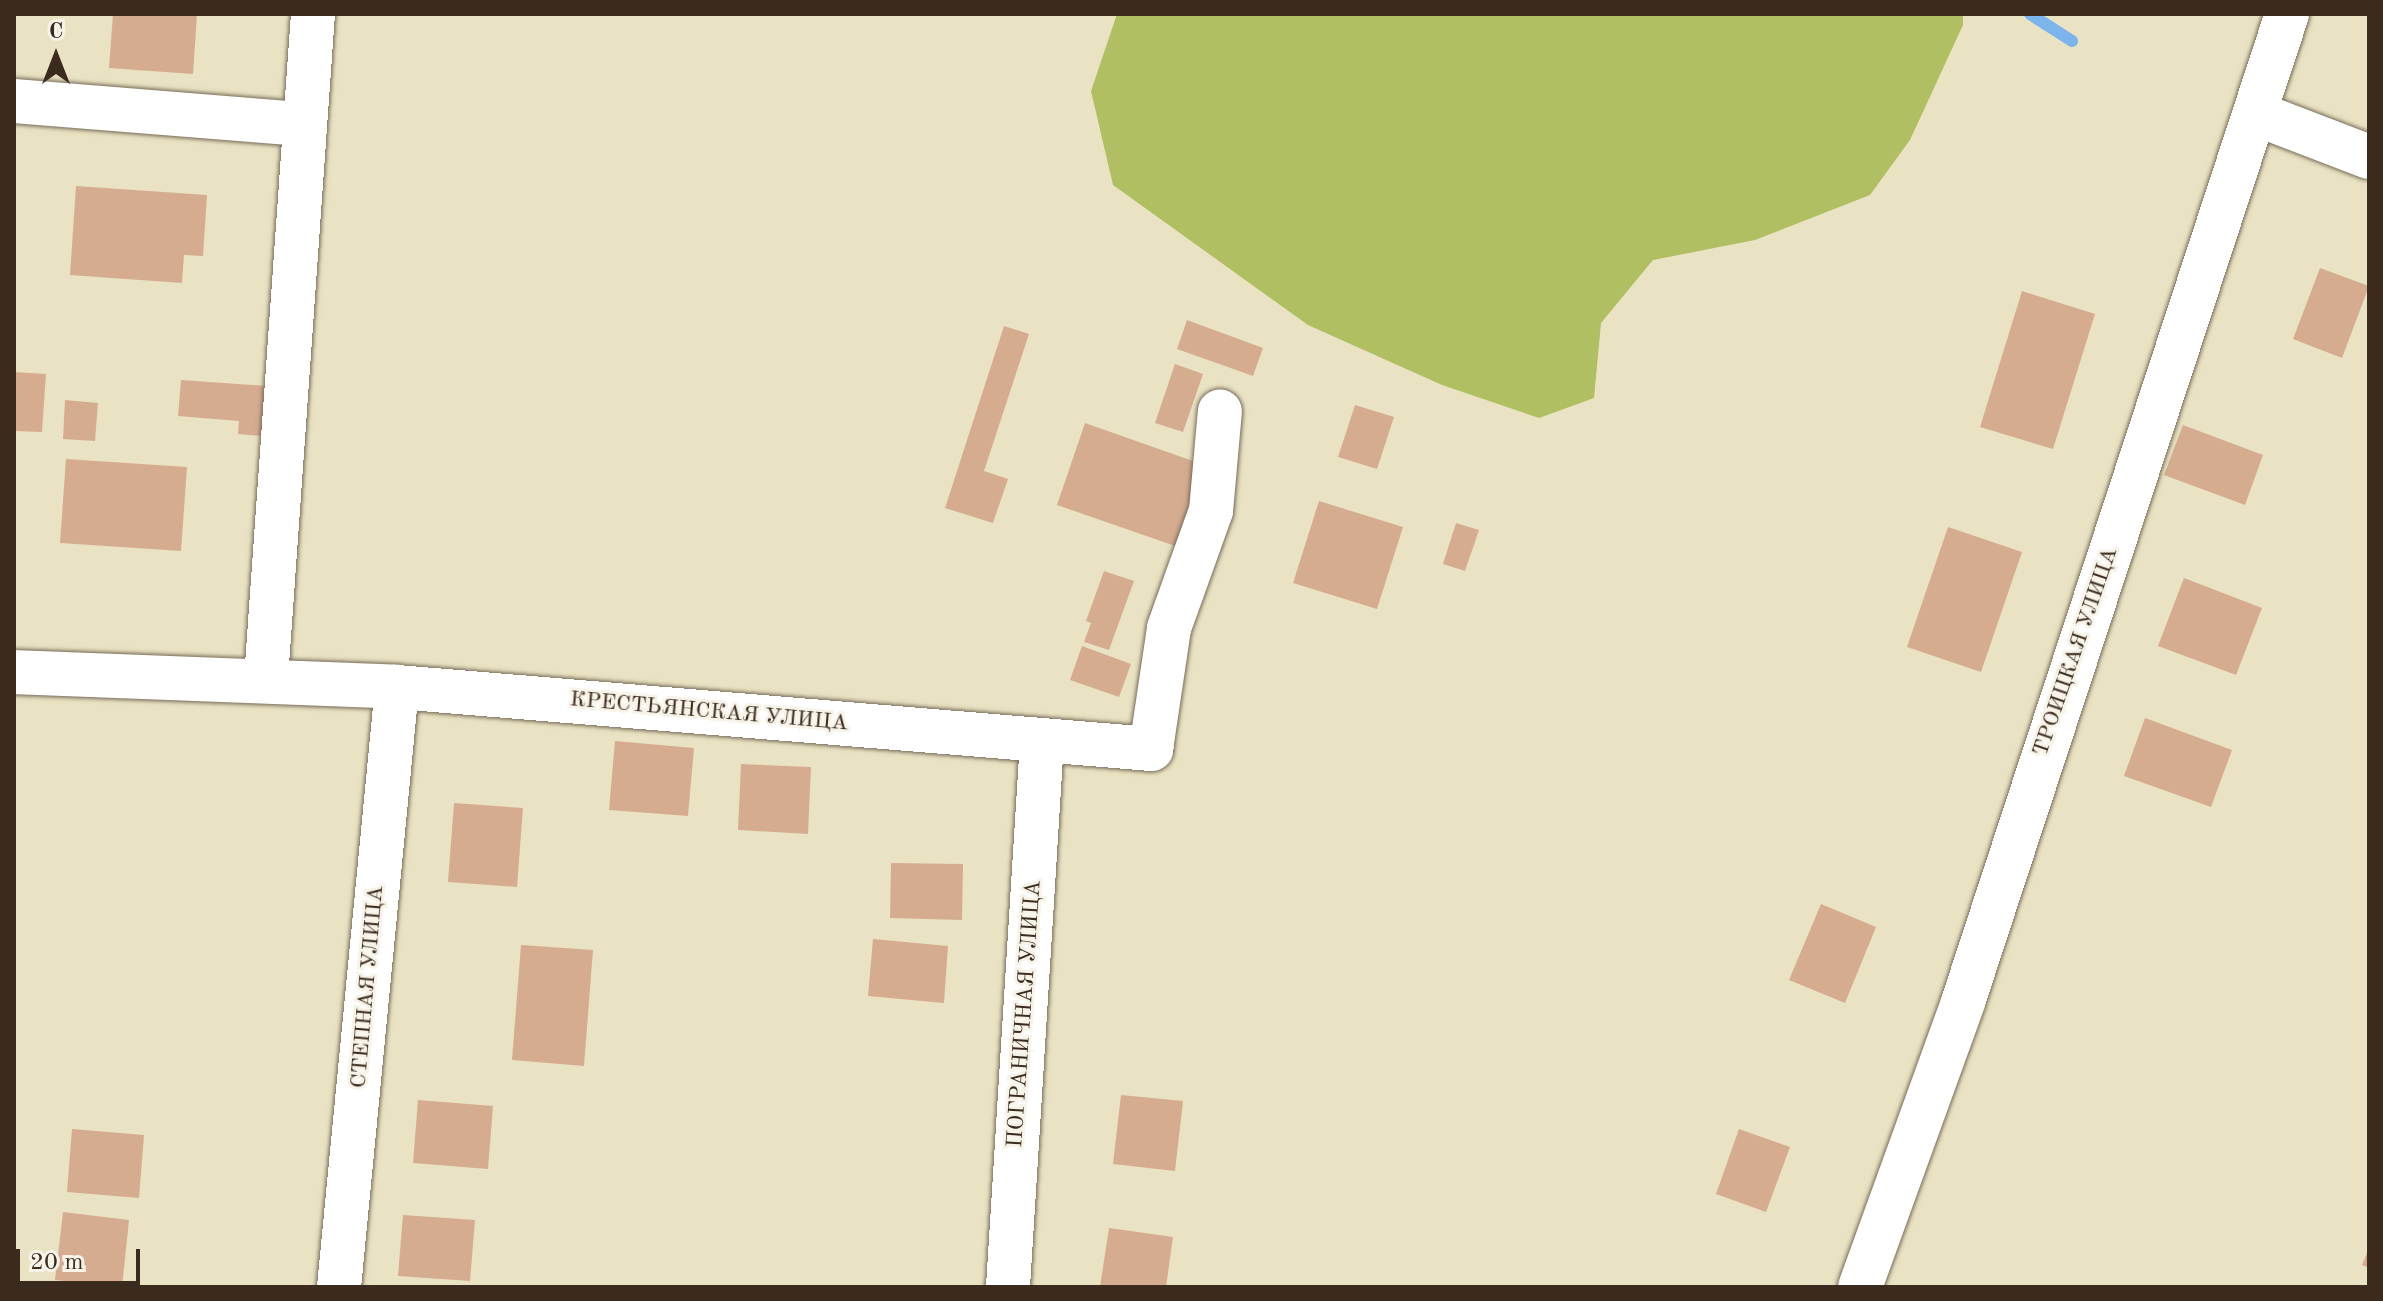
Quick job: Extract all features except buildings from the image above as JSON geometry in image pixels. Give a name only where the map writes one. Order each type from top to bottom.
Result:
[{"type":"street","points":[[266,679],[302,124],[313,14]]},
{"type":"street","name":"ТРОИЦКАЯ УЛИЦА","points":[[1860,1287],[1963,1002],[2257,114],[2287,14]]},
{"type":"street","points":[[14,101],[302,124]]},
{"type":"street","points":[[2257,114],[2369,157]]},
{"type":"street","name":"КРЕСТЬЯНСКАЯ УЛИЦА","points":[[14,672],[266,679],[397,687],[1151,749],[1169,628],[1211,511],[1220,411]]},
{"type":"street","name":"СТЕПНАЯ УЛИЦА","points":[[339,1287],[397,687]]},
{"type":"street","name":"ПОГРАНИЧНАЯ УЛИЦА","points":[[1008,1287],[1042,740]]},
{"type":"green space","points":[[1117,14],[1963,14],[1963,25],[1910,140],[1870,195],[1755,240],[1653,260],[1601,323],[1594,398],[1539,418],[1442,385],[1308,325],[1113,185],[1091,91]]},
{"type":"waterway","points":[[2030,14],[2072,41]]}]
